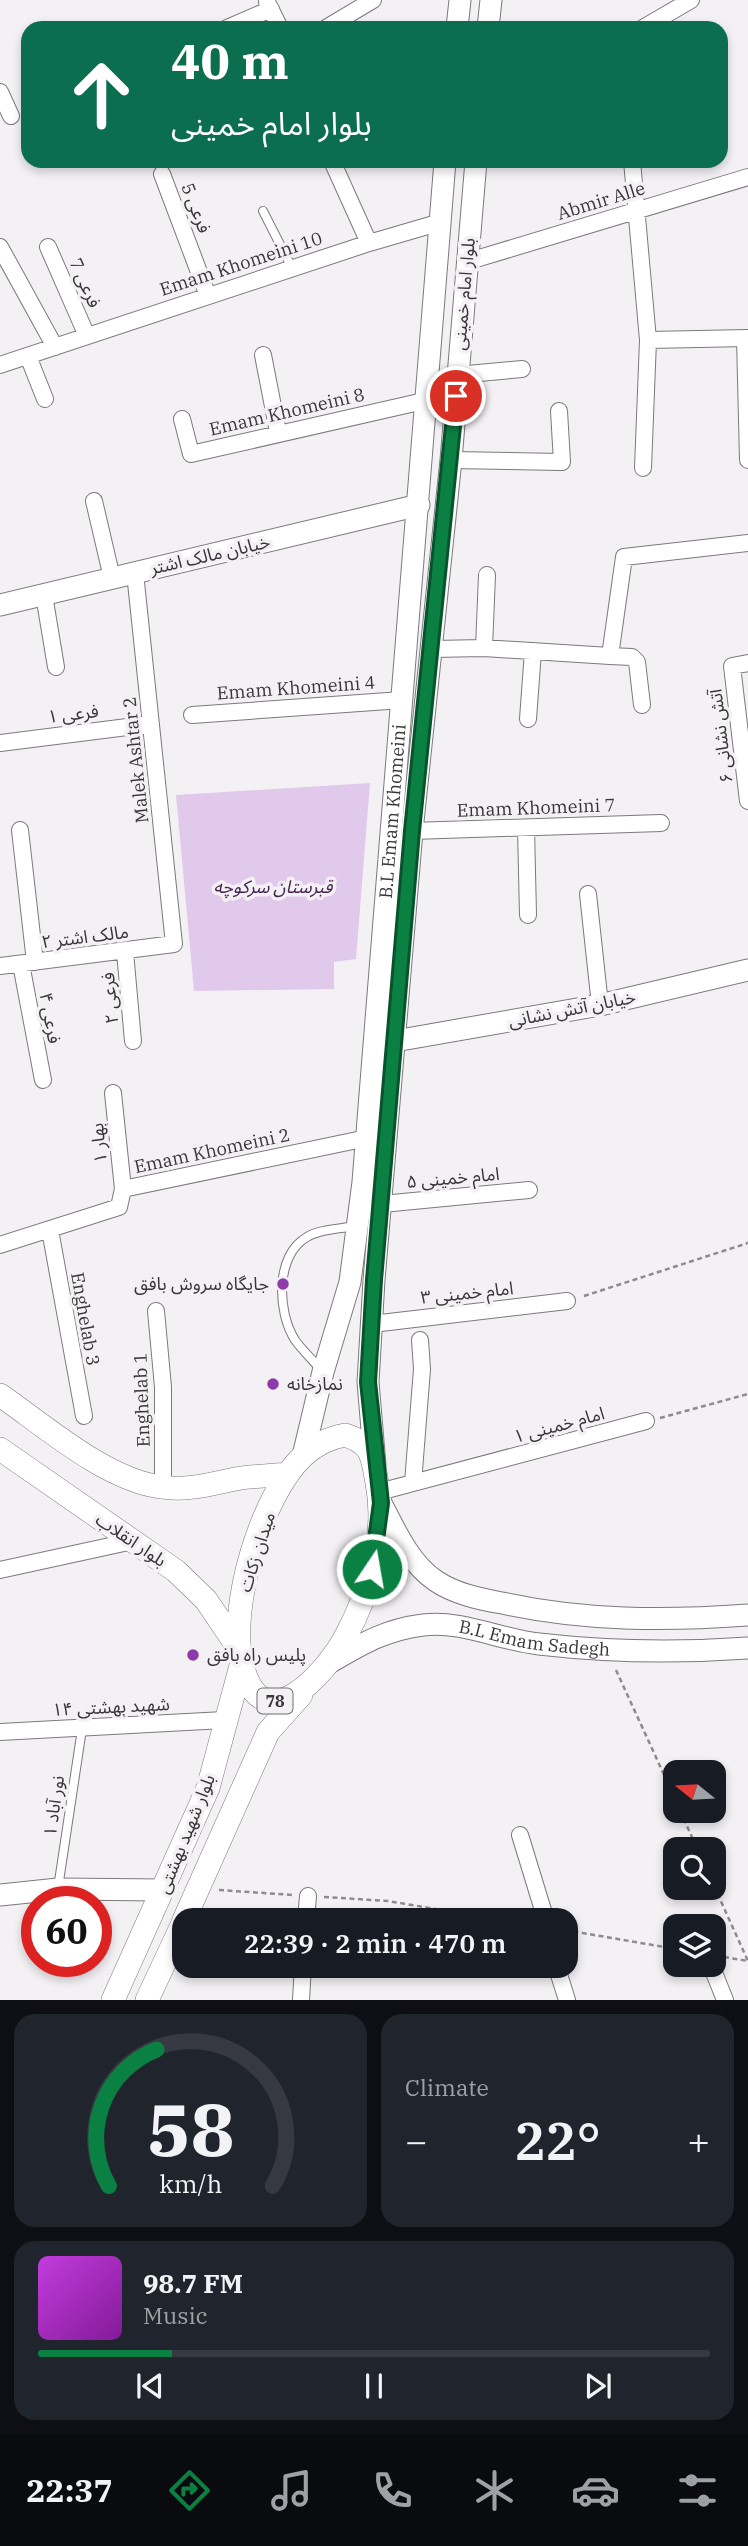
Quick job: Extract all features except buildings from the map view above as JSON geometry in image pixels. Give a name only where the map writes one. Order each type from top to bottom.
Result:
[{"type":"main road","points":[[458,21],[460,0]]},
{"type":"main road","points":[[489,21],[491,0]]},
{"type":"main road","name":"B.L Emam Khomeini","points":[[303,1456],[323,1372],[350,1282],[367,1138],[445,168]]},
{"type":"main road","name":"بلوار امام خمینی","points":[[379,1489],[368,1382],[372,1324],[412,831],[451,460],[475,168]]},
{"type":"main road","name":"خیابان مالک اشتر","points":[[0,605],[419,505]]},
{"type":"main road","points":[[387,870],[393,882],[400,883],[409,877]]},
{"type":"main road","points":[[382,935],[390,923],[399,925],[404,932]]},
{"type":"main road","name":"خیابان آتش نشانی","points":[[395,1041],[600,1005],[748,970]]},
{"type":"main road","points":[[0,1395],[102,1465],[140,1483],[163,1488],[203,1487],[237,1479],[288,1474]]},
{"type":"main road","name":"میدان زکات","points":[[345,1435],[360,1440],[372,1453],[379,1489],[379,1535],[364,1592],[346,1635],[329,1663],[310,1684],[292,1698],[275,1701],[260,1696],[248,1684],[241,1657],[242,1601],[260,1533],[288,1474],[303,1456],[327,1439],[345,1435]]},
{"type":"main road","name":"بلوار انقلاب","points":[[0,1449],[176,1571],[206,1600],[241,1657]]},
{"type":"main road","points":[[379,1489],[402,1545],[435,1581],[482,1599],[540,1612],[609,1619],[687,1620],[748,1615]]},
{"type":"main road","points":[[476,1631],[469,1623],[468,1613],[473,1604],[482,1599]]},
{"type":"main road","name":"B.L Emam Sadegh","points":[[329,1663],[383,1632],[426,1624],[476,1631],[535,1644],[607,1651],[688,1652],[748,1648]]},
{"type":"main road","name":"بلوار شهید بهشتی","points":[[113,2000],[208,1787],[241,1657]]},
{"type":"main road","name":"بلوار شهید بهشتی","points":[[189,1908],[268,1732],[310,1684]]},
{"type":"main road","points":[[112,1890],[163,1890]]},
{"type":"main road","points":[[0,1895],[21,1893]]},
{"type":"main road","name":"بلوار شهید بهشتی","points":[[147,2000],[172,1946]]},
{"type":"street","points":[[338,21],[373,0]]},
{"type":"street","points":[[655,21],[691,0]]},
{"type":"street","points":[[239,21],[268,5],[276,21]]},
{"type":"street","points":[[0,92],[11,116]]},
{"type":"street","points":[[335,168],[369,243]]},
{"type":"street","points":[[632,168],[648,340],[643,468]]},
{"type":"street","name":"فرعی 5","points":[[162,174],[208,296]]},
{"type":"street","name":"Abmir Alle","points":[[466,262],[748,177]]},
{"type":"street","name":"Emam Khomeini 10","points":[[0,365],[369,243],[441,222]]},
{"type":"street","points":[[0,247],[55,346]]},
{"type":"street","name":"فرعی 7","points":[[48,247],[87,336]]},
{"type":"street","points":[[648,340],[746,338],[748,460]]},
{"type":"street","points":[[263,355],[278,432]]},
{"type":"street","points":[[28,356],[45,399]]},
{"type":"street","points":[[457,375],[522,369]]},
{"type":"street","name":"Emam Khomeini 8","points":[[182,419],[191,454],[278,432],[428,400]]},
{"type":"street","points":[[451,460],[562,462],[559,411]]},
{"type":"street","points":[[94,501],[113,579]]},
{"type":"street","points":[[610,656],[624,557],[748,543]]},
{"type":"street","name":"Malek Ashtar 2","points":[[125,952],[174,944],[135,573]]},
{"type":"street","points":[[484,648],[487,575]]},
{"type":"street","points":[[44,595],[56,667]]},
{"type":"street","points":[[432,649],[484,648],[632,657],[637,662],[642,705]]},
{"type":"street","points":[[528,719],[533,651]]},
{"type":"street","name":"آتش نشانی ۶","points":[[740,664],[748,801]]},
{"type":"street","name":"Emam Khomeini 4","points":[[192,715],[402,700]]},
{"type":"street","name":"فرعی ۱","points":[[0,743],[151,724]]},
{"type":"street","name":"Emam Khomeini 7","points":[[412,831],[661,823]]},
{"type":"street","points":[[526,828],[528,915]]},
{"type":"street","name":"فرعی ۴","points":[[20,830],[28,963],[43,1080]]},
{"type":"street","points":[[588,894],[600,1005]]},
{"type":"street","name":"مالک اشتر ۲","points":[[0,966],[125,952]]},
{"type":"street","name":"فرعی ۲","points":[[125,952],[133,1041]]},
{"type":"street","name":"بهار ۱","points":[[113,1093],[123,1189]]},
{"type":"street","name":"Emam Khomeini 2","points":[[0,1245],[119,1208],[123,1189],[367,1138]]},
{"type":"street","name":"امام خمینی ۵","points":[[382,1205],[529,1190]]},
{"type":"street","name":"Enghelab 3","points":[[50,1230],[83,1416]]},
{"type":"street","name":"امام خمینی ۳","points":[[372,1324],[567,1301]]},
{"type":"street","name":"Enghelab 1","points":[[156,1311],[163,1387],[163,1488]]},
{"type":"street","points":[[413,1483],[422,1369],[420,1340]]},
{"type":"street","name":"امام خمینی ۱","points":[[379,1489],[413,1483],[646,1421]]},
{"type":"street","points":[[0,1570],[133,1541]]},
{"type":"street","name":"شهید بهشتی ۱۴","points":[[0,1732],[224,1720]]},
{"type":"street","points":[[520,1835],[543,1908]]},
{"type":"street","points":[[306,1908],[307,1896]]},
{"type":"street","points":[[716,1977],[725,2000]]},
{"type":"street","points":[[301,2000],[302,1978]]},
{"type":"street","points":[[560,1978],[567,2000]]},
{"type":"lane","points":[[263,211],[292,268]]},
{"type":"lane","points":[[323,1372],[295,1339],[285,1316],[285,1267],[296,1246],[308,1236],[355,1226]]},
{"type":"lane","name":"نور آباد ۱","points":[[58,1886],[82,1729]]},
{"type":"path","points":[[567,1301],[748,1243]]},
{"type":"path","points":[[646,1421],[748,1394]]},
{"type":"path","points":[[607,1651],[663,1773]]},
{"type":"path","points":[[198,1889],[388,1901],[430,1908]]},
{"type":"path","points":[[720,1900],[748,1961]]},
{"type":"path","points":[[578,1932],[663,1947]]},
{"type":"path","points":[[726,1957],[748,1961]]},
{"type":"green space","name":"قبرستان سرکوچه","points":[[370,783],[356,959],[334,962],[334,989],[194,991],[176,795]]},
{"type":"place","name":"جایگاه سروش بافق","points":[[283,1284]]},
{"type":"place","name":"نمازخانه","points":[[273,1384]]},
{"type":"place","name":"پلیس راه بافق","points":[[193,1655]]},
{"type":"route","points":[[372,1569],[379,1535],[381,1503],[368,1382],[374,1280],[412,831],[456,396]]}]
